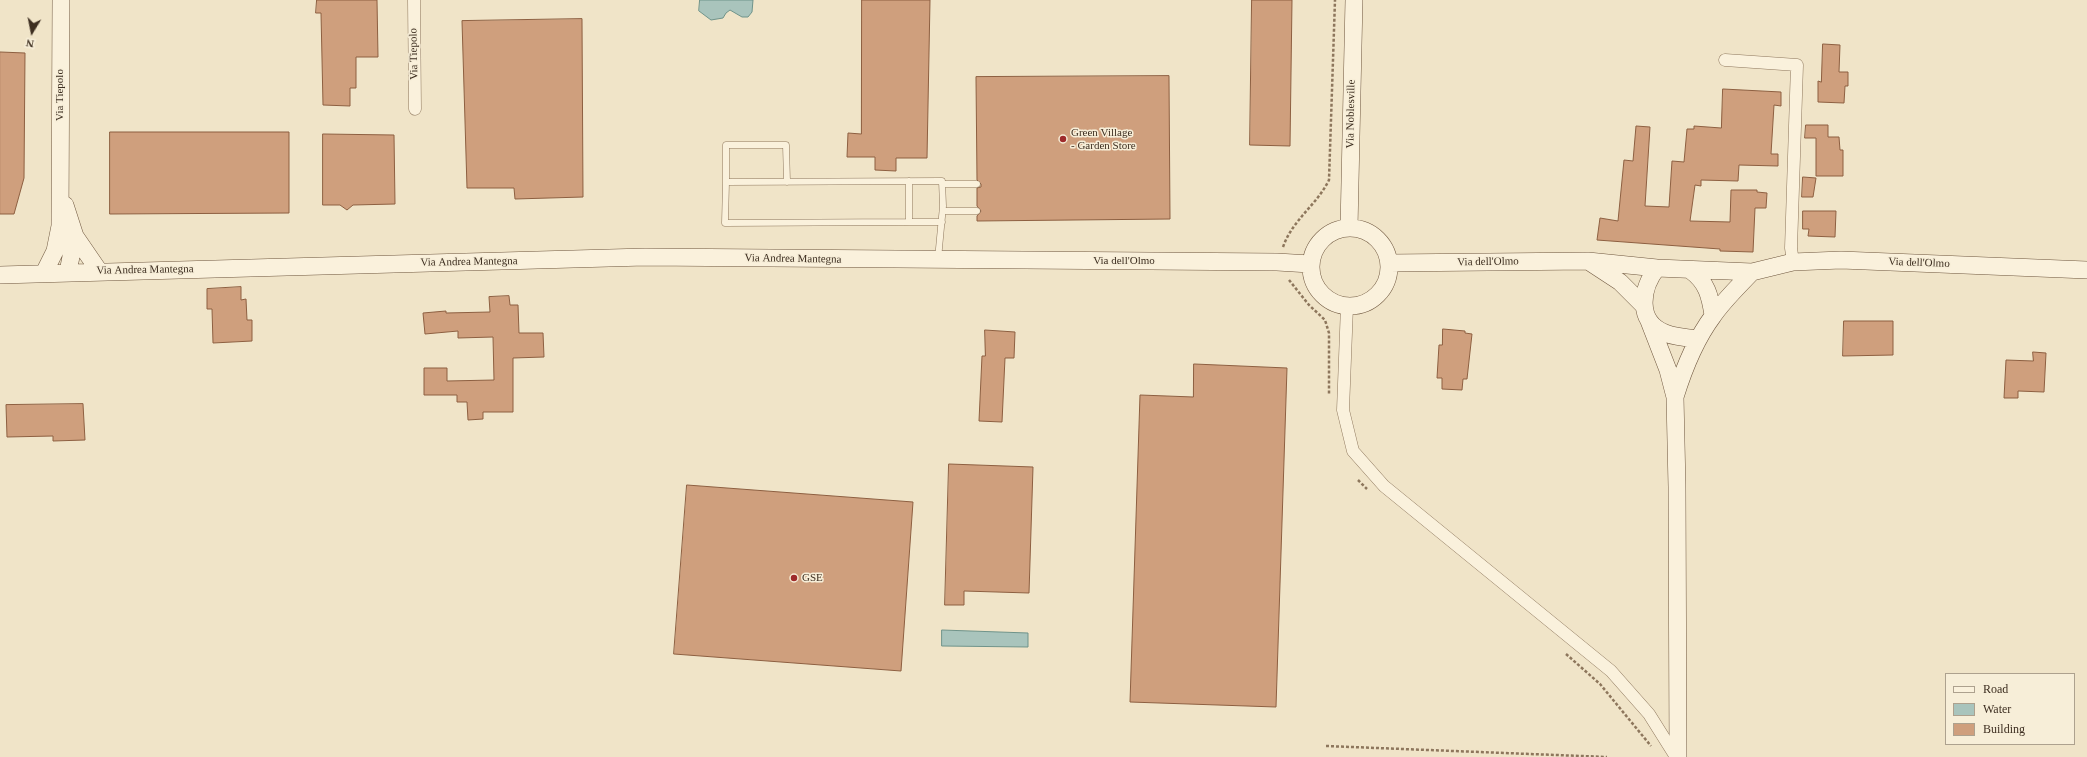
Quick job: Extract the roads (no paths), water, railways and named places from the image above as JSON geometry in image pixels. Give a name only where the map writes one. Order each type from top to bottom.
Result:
[{"type":"main road","name":"Via Tiepolo","points":[[44,273],[55,251],[60,226],[61,0]]},
{"type":"main road","name":"Via Noblesville","points":[[1349,228],[1354,0]]},
{"type":"main road","name":"Via Tiepolo","points":[[60,190],[75,236],[99,271]]},
{"type":"main road","points":[[1349,228],[1364,231],[1376,238],[1387,254],[1389,263],[1387,280],[1378,295],[1364,304],[1347,306],[1332,302],[1320,293],[1312,280],[1310,264],[1315,248],[1326,236],[1341,229],[1349,228]]},
{"type":"main road","name":"Via Tiepolo","points":[[65,272],[75,236]]},
{"type":"main road","name":"Via Tiepolo","points":[[55,251],[65,272]]},
{"type":"main road","name":"Via Andrea Mantegna","points":[[0,275],[99,271],[645,257],[938,261]]},
{"type":"main road","name":"Via dell'Olmo","points":[[1389,263],[1588,261],[1656,268],[1752,272],[1793,262],[1841,260],[2087,270]]},
{"type":"main road","name":"Via dell'Olmo","points":[[938,261],[1277,262],[1310,264]]},
{"type":"main road","points":[[1588,261],[1620,282],[1646,313],[1655,328],[1664,333],[1698,339]]},
{"type":"main road","points":[[1656,268],[1647,283],[1646,313],[1668,370],[1674,397],[1677,487],[1677,757]]},
{"type":"main road","points":[[1690,270],[1704,281],[1709,291],[1713,315]]},
{"type":"main road","points":[[1674,397],[1684,367],[1698,339],[1713,315],[1752,272]]},
{"type":"street","name":"Via Tiepolo","points":[[414,0],[415,109]]},
{"type":"street","points":[[1725,60],[1797,65],[1791,248],[1793,262]]},
{"type":"street","points":[[1347,306],[1343,410],[1353,451],[1384,486],[1611,671],[1649,714],[1677,757]]},
{"type":"lane","points":[[787,182],[786,145],[726,145],[725,223],[942,222]]},
{"type":"lane","points":[[909,181],[909,222]]},
{"type":"lane","points":[[726,182],[942,181],[943,211],[938,261]]},
{"type":"lane","points":[[942,184],[977,184]]},
{"type":"lane","points":[[943,211],[977,211]]},
{"type":"water","points":[[700,0],[753,0],[752,12],[748,17],[742,17],[730,10],[723,18],[711,20],[699,11]]},
{"type":"water","points":[[942,630],[1028,633],[1028,647],[942,646]]},
{"type":"place","name":"Green Village - Garden Store","points":[[1063,139]]},
{"type":"place","name":"GSE","points":[[794,578]]}]
